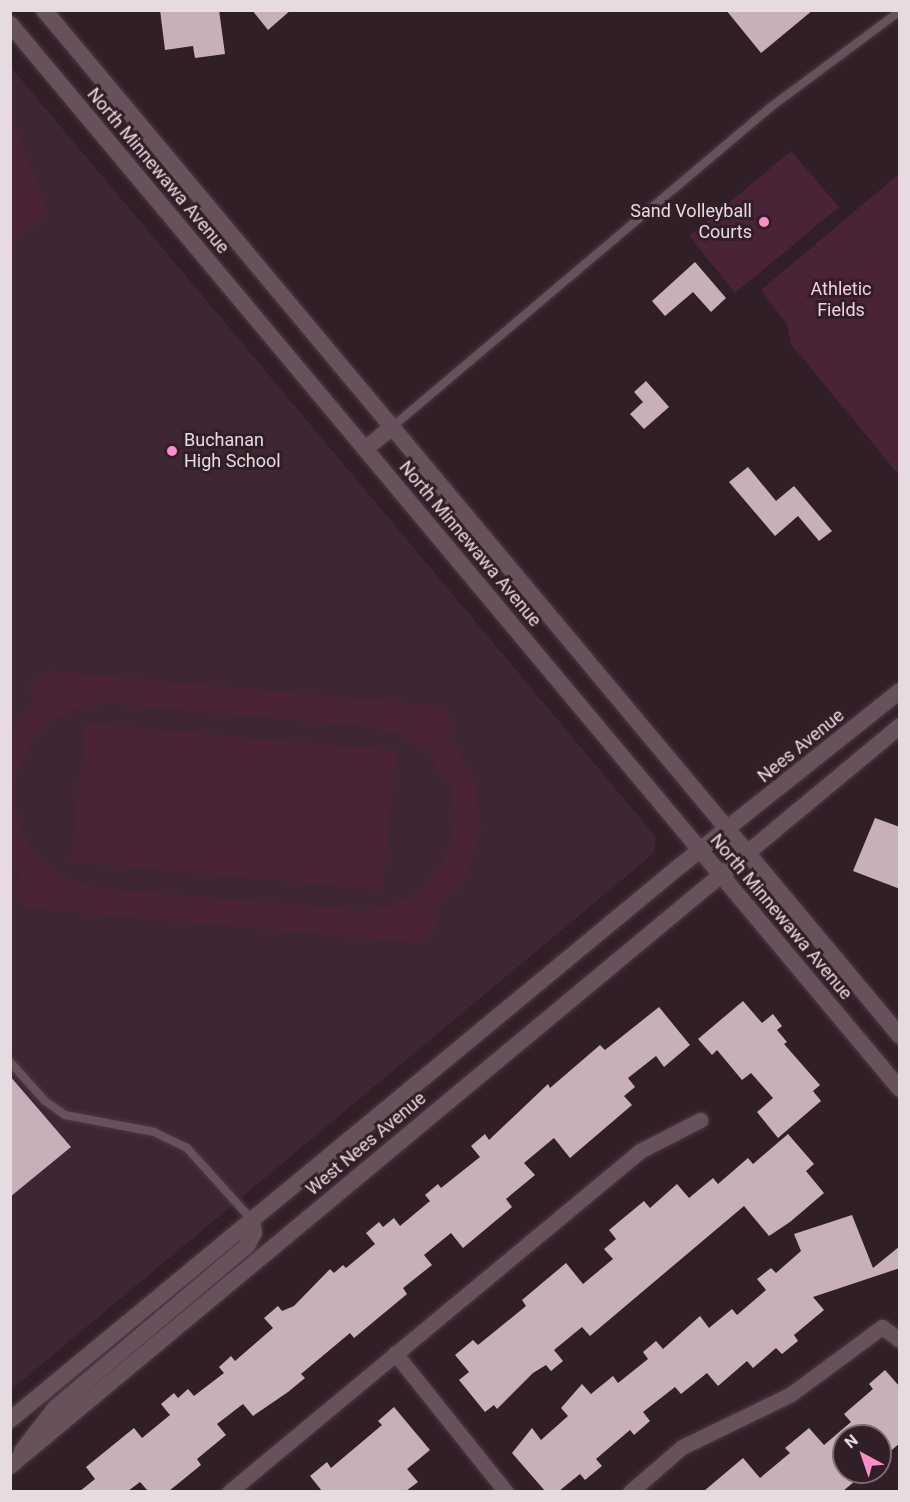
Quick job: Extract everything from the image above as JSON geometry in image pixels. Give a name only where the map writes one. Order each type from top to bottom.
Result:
[{"type":"main road","name":"North Minnewawa Avenue","points":[[44,10],[900,1036]]},
{"type":"main road","name":"North Minnewawa Avenue","points":[[10,24],[900,1089]]},
{"type":"main road","points":[[365,449],[391,428]]},
{"type":"main road","name":"Nees Avenue","points":[[728,830],[900,691]]},
{"type":"main road","points":[[747,854],[900,726]]},
{"type":"main road","name":"West Nees Avenue","points":[[10,1420],[700,850],[728,830]]},
{"type":"main road","name":"West Nees Avenue","points":[[12,1465],[747,854]]},
{"type":"main road","points":[[12,1465],[55,1408],[247,1246],[254,1233],[252,1220]]},
{"type":"street","points":[[229,1491],[640,1151],[700,1120]]},
{"type":"street","points":[[630,1491],[682,1447],[791,1394],[882,1327],[900,1340]]},
{"type":"street","points":[[395,1353],[506,1491]]},
{"type":"lane","points":[[391,428],[768,109],[900,11]]},
{"type":"lane","points":[[10,1062],[45,1101],[65,1115],[154,1132],[187,1148],[204,1162],[252,1220]]},
{"type":"shaded area","name":"Buchanan High School","points":[[10,66],[656,837],[654,853],[11,1390]]},
{"type":"green space","points":[[11,120],[49,212],[10,244]]},
{"type":"green space","name":"Sand Volleyball Courts","points":[[791,151],[839,207],[735,293],[689,236]]},
{"type":"green space","name":"Athletic Fields","points":[[899,174],[899,475],[791,344],[787,324],[761,290]]},
{"type":"green space","points":[[48,671],[441,706],[455,723],[454,734],[447,734],[473,775],[481,829],[463,882],[429,917],[438,918],[437,929],[420,943],[27,908],[13,892],[14,880],[23,881],[11,866],[11,726],[39,698],[30,696],[31,685]],"holes":[[[115,704],[371,727],[399,734],[424,749],[449,784],[455,813],[447,855],[421,890],[396,904],[368,911],[98,888],[67,879],[41,861],[23,835],[14,803],[17,771],[31,742],[54,720],[83,706]]]},
{"type":"green space","points":[[85,723],[396,751],[383,890],[71,862]]},
{"type":"building","points":[[160,10],[219,10],[225,54],[195,58],[193,46],[165,50]]},
{"type":"building","points":[[252,10],[291,10],[268,30]]},
{"type":"building","points":[[726,10],[813,10],[761,53]]},
{"type":"building","points":[[695,262],[726,298],[711,312],[693,292],[665,316],[652,301]]},
{"type":"building","points":[[646,381],[669,407],[644,429],[630,414],[643,402],[634,392]]},
{"type":"building","points":[[748,467],[776,501],[794,486],[832,531],[819,541],[798,516],[775,536],[729,482]]},
{"type":"building","points":[[875,818],[900,827],[900,889],[853,871]]},
{"type":"building","points":[[743,1001],[762,1023],[773,1014],[782,1026],[777,1030],[787,1042],[784,1044],[820,1085],[813,1091],[821,1101],[778,1138],[757,1112],[773,1098],[751,1073],[742,1080],[717,1050],[712,1055],[698,1039]]},
{"type":"building","points":[[659,1007],[690,1045],[664,1067],[656,1056],[628,1078],[635,1087],[624,1096],[632,1105],[570,1158],[554,1138],[524,1163],[535,1175],[506,1199],[512,1207],[463,1248],[451,1233],[424,1255],[432,1265],[403,1288],[407,1294],[354,1338],[350,1333],[301,1374],[305,1378],[288,1392],[253,1416],[243,1404],[217,1424],[226,1435],[197,1459],[201,1465],[169,1491],[148,1491],[140,1482],[128,1491],[80,1491],[95,1479],[86,1467],[134,1428],[142,1438],[170,1415],[161,1404],[174,1393],[178,1398],[188,1389],[194,1396],[224,1373],[219,1367],[231,1356],[235,1361],[273,1328],[264,1318],[278,1306],[282,1311],[294,1306],[330,1269],[334,1273],[343,1265],[346,1268],[375,1244],[366,1233],[379,1222],[383,1227],[394,1218],[400,1226],[430,1201],[425,1195],[438,1184],[441,1188],[480,1157],[471,1146],[485,1134],[489,1140],[548,1084],[550,1088],[600,1045],[605,1050]]},
{"type":"building","points":[[10,1076],[71,1147],[10,1197]]},
{"type":"building","points":[[788,1134],[814,1164],[806,1171],[824,1193],[790,1222],[769,1236],[744,1206],[590,1336],[582,1327],[554,1350],[563,1361],[551,1371],[546,1365],[533,1373],[497,1409],[494,1405],[485,1412],[459,1380],[469,1372],[455,1355],[473,1340],[478,1345],[526,1306],[522,1300],[566,1263],[583,1284],[613,1259],[604,1249],[616,1239],[609,1230],[644,1201],[650,1208],[677,1184],[689,1198],[713,1178],[718,1184],[748,1158],[753,1164]]},
{"type":"building","points":[[852,1215],[873,1268],[900,1246],[900,1268],[813,1297],[824,1310],[794,1335],[798,1341],[782,1354],[776,1348],[753,1368],[747,1361],[718,1386],[707,1373],[681,1394],[675,1387],[643,1412],[650,1421],[634,1435],[630,1430],[596,1459],[602,1466],[585,1480],[580,1474],[559,1491],[545,1491],[512,1453],[532,1428],[541,1440],[568,1416],[561,1408],[582,1384],[591,1394],[613,1376],[618,1383],[648,1359],[643,1352],[656,1341],[663,1349],[700,1316],[709,1328],[732,1309],[737,1315],[766,1290],[757,1279],[771,1268],[776,1273],[801,1251],[794,1234]]},
{"type":"building","points":[[885,1370],[900,1387],[900,1443],[892,1450],[892,1424],[849,1424],[851,1422],[844,1414],[873,1389],[869,1384]]},
{"type":"building","points":[[394,1407],[430,1450],[407,1469],[418,1482],[406,1491],[322,1491],[310,1476],[327,1462],[331,1468],[382,1425],[378,1421]]},
{"type":"building","points":[[809,1428],[824,1445],[832,1438],[832,1484],[851,1484],[843,1491],[704,1491],[743,1458],[760,1478],[790,1453],[785,1448]]},
{"type":"place","name":"Sand Volleyball Courts","points":[[764,222]]},
{"type":"place","name":"Buchanan High School","points":[[172,451]]}]
